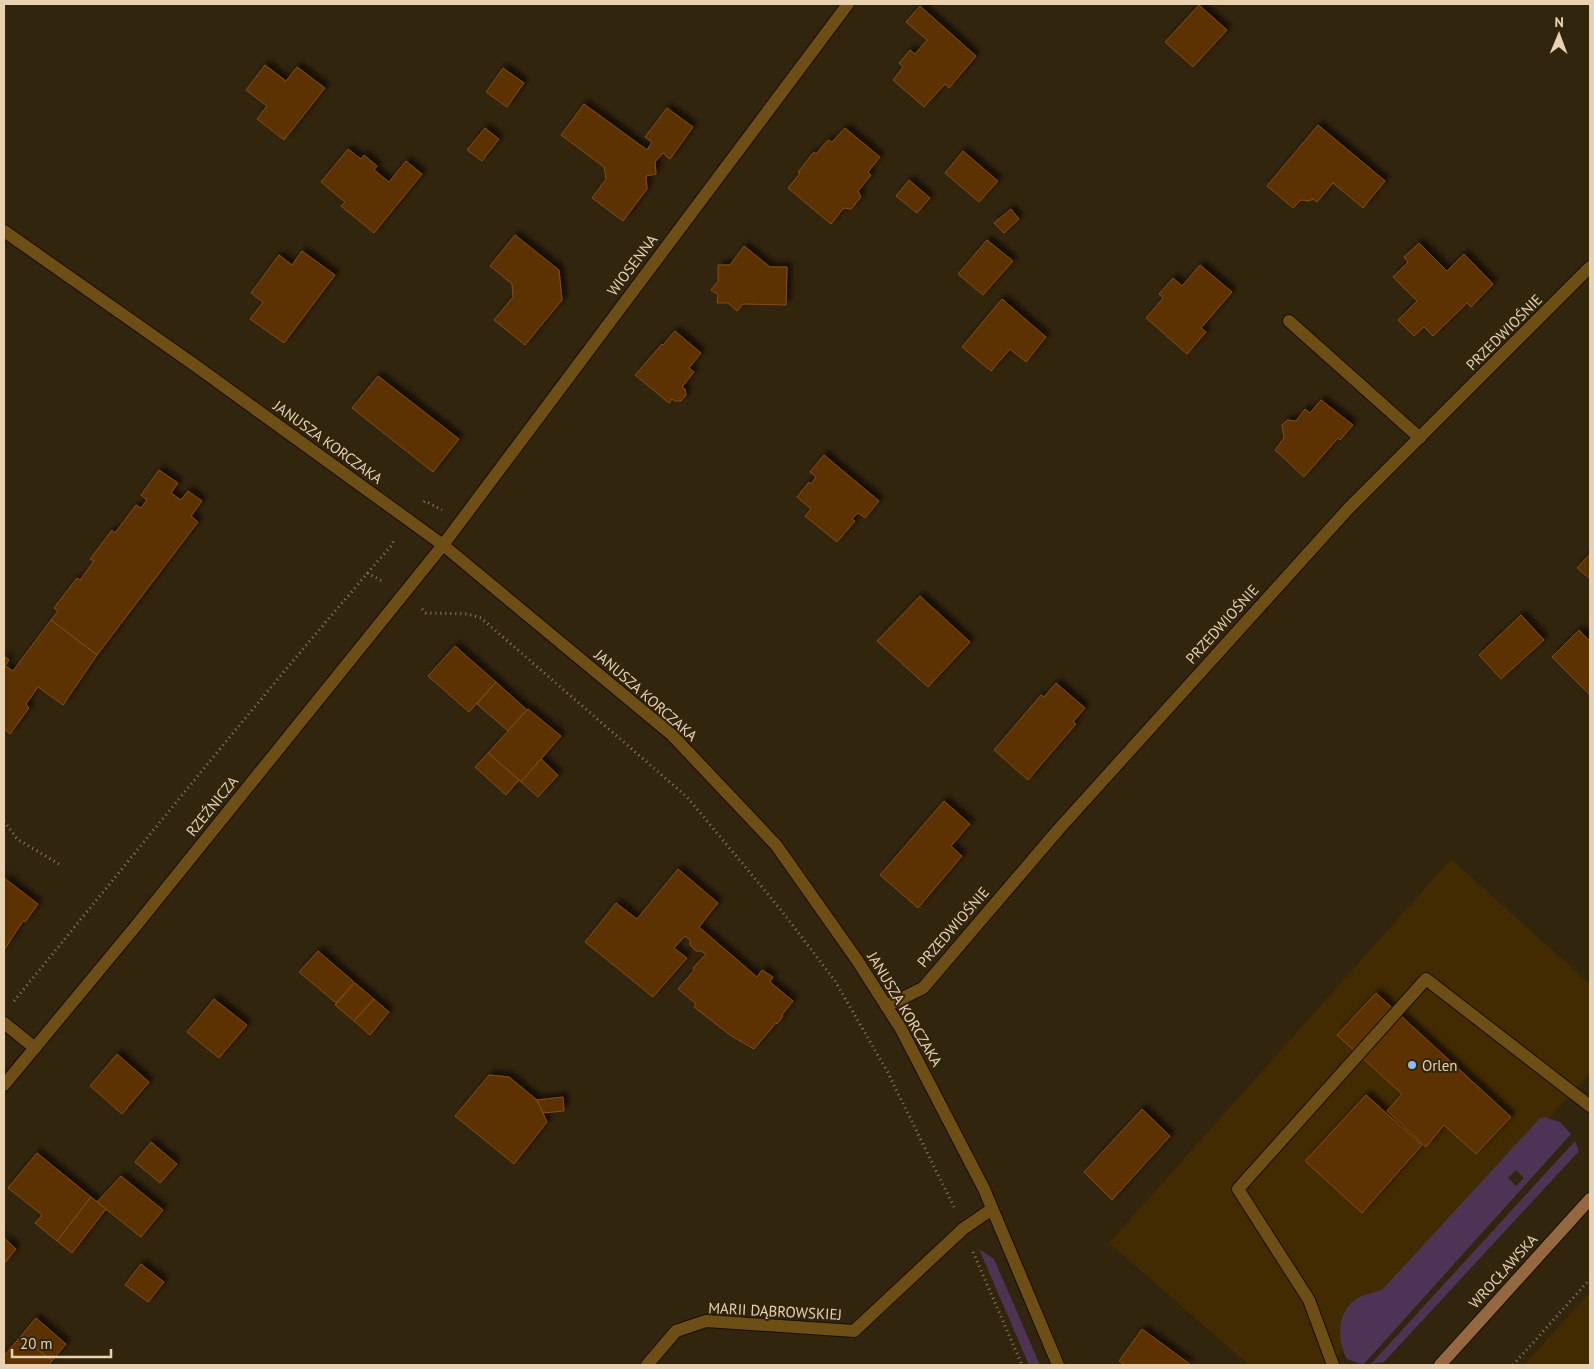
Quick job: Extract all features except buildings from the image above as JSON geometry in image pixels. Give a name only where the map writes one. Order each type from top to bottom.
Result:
[{"type":"main road","name":"WROCŁAWSKA","points":[[1440,1365],[1590,1199]]},
{"type":"street","name":"WIOSENNA","points":[[443,545],[848,4]]},
{"type":"street","name":"JANUSZA KORCZAKA","points":[[4,231],[196,366],[404,519],[443,545],[672,735],[776,845],[857,960],[910,1046],[984,1189],[1058,1365]]},
{"type":"street","name":"PRZEDWIOŚNIE","points":[[886,1006],[923,988],[1058,830],[1348,509],[1590,267]]},
{"type":"street","points":[[1289,321],[1420,438]]},
{"type":"street","name":"RZEŹNICZA","points":[[4,1085],[443,545]]},
{"type":"street","points":[[1333,1365],[1309,1300],[1238,1189],[1426,979],[1590,1106]]},
{"type":"street","points":[[4,1023],[35,1048]]},
{"type":"street","name":"MARII DĄBROWSKIEJ","points":[[647,1365],[676,1331],[706,1321],[854,1331],[963,1229],[992,1209]]},
{"type":"path","points":[[367,573],[381,579],[426,613],[467,614],[482,618],[687,797],[781,910],[835,981],[887,1071],[948,1194],[1022,1365]]},
{"type":"path","points":[[10,1006],[207,764],[360,581]]},
{"type":"path","points":[[4,821],[17,839],[58,864]]},
{"type":"path","points":[[1513,1365],[1590,1279]]},
{"type":"shaded area","points":[[1451,859],[1590,984],[1590,1073],[1330,1365],[1249,1365],[1109,1243]]},
{"type":"shaded area","points":[[1545,1117],[1560,1122],[1571,1134],[1363,1365],[1347,1359],[1341,1344],[1340,1327],[1349,1305],[1359,1297],[1382,1290],[1540,1118]],"holes":[[[1516,1170],[1524,1178],[1516,1186],[1508,1178]]]},
{"type":"shaded area","points":[[1575,1141],[1579,1151],[1384,1362],[1371,1364]]},
{"type":"shaded area","points":[[979,1249],[994,1259],[1040,1365],[1029,1365]]},
{"type":"shaded area","points":[[1590,1292],[1590,1365],[1524,1365]]},
{"type":"place","name":"Orlen","points":[[1412,1065]]}]
